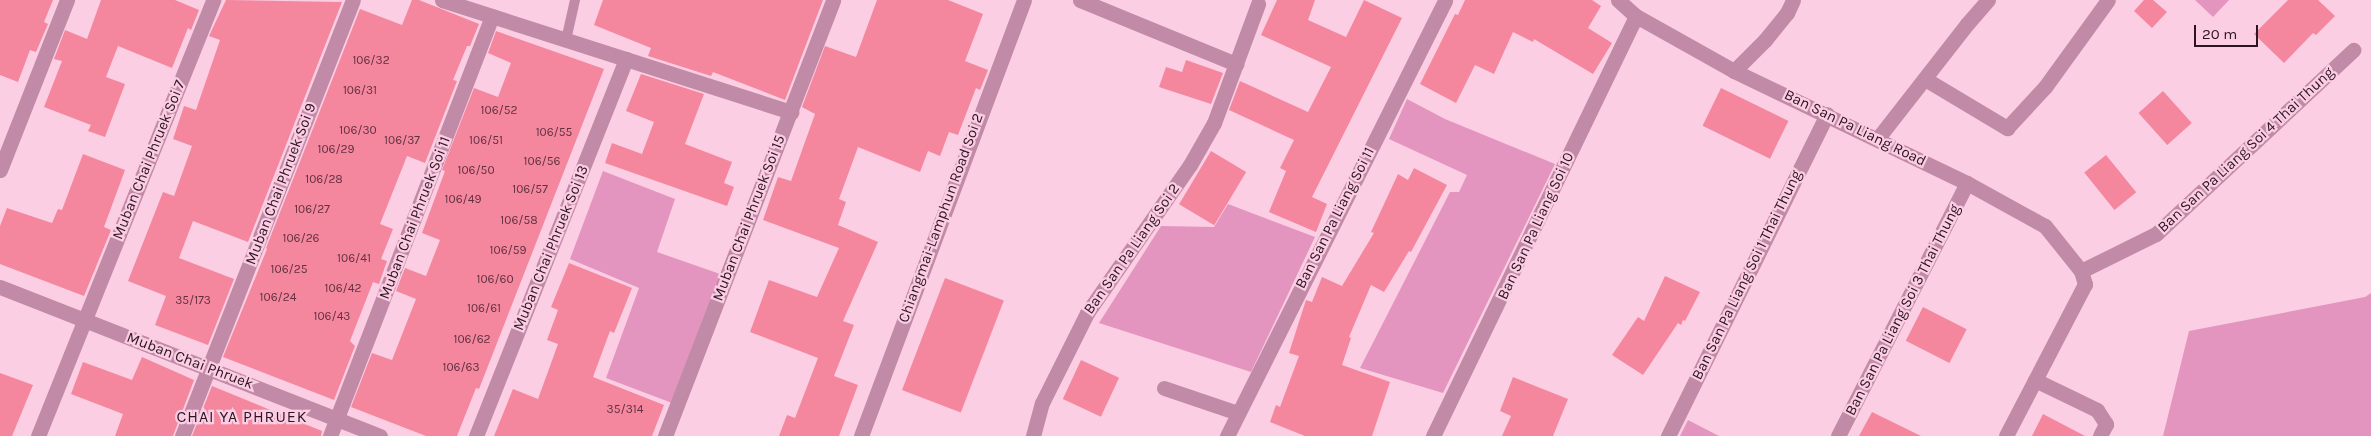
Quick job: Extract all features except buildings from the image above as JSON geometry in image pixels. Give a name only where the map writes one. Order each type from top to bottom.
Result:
[{"type":"street","points":[[0,170],[67,0]]},
{"type":"street","name":"Muban Chai Phruek Soi 7","points":[[38,436],[213,0]]},
{"type":"street","name":"Muban Chai Phruek Soi 9","points":[[182,436],[354,0]]},
{"type":"street","points":[[442,0],[791,112]]},
{"type":"street","name":"Muban Chai Phruek Soi 15","points":[[665,436],[833,0]]},
{"type":"street","name":"Chiangmai-Lamphun Road Soi 2","points":[[861,436],[1024,0]]},
{"type":"street","points":[[1080,0],[1236,64]]},
{"type":"street","name":"Ban San Pa Liang Soi 11","points":[[1226,436],[1445,0]]},
{"type":"street","name":"Ban San Pa Liang Road","points":[[1618,0],[1636,16],[1734,71],[1878,138],[1967,183],[2045,226],[2081,271]]},
{"type":"street","points":[[1734,71],[1766,40],[1787,13],[1792,0]]},
{"type":"street","points":[[1878,138],[1988,0]]},
{"type":"street","points":[[1925,79],[2007,128],[2045,87],[2108,0]]},
{"type":"street","name":"Ban San Pa Liang Soi 2","points":[[1033,436],[1042,403],[1087,313],[1190,165],[1214,123],[1258,4]]},
{"type":"street","name":"Muban Chai Phruek Soi 11","points":[[330,436],[492,16]]},
{"type":"street","name":"Ban San Pa Liang Soi 10","points":[[1433,436],[1636,16]]},
{"type":"street","name":"Ban San Pa Liang Soi 4 Thai Thung","points":[[2081,271],[2156,234],[2354,50]]},
{"type":"street","name":"Muban Chai Phruek Soi 13","points":[[476,436],[626,59]]},
{"type":"street","name":"Ban San Pa Liang Soi 1 Thai Thung","points":[[1668,436],[1827,114]]},
{"type":"street","name":"Ban San Pa Liang Soi 3 Thai Thung","points":[[1838,436],[1967,183]]},
{"type":"street","points":[[2006,436],[2085,284],[2081,271]]},
{"type":"street","name":"Muban Chai Phruek","points":[[0,287],[380,436]]},
{"type":"street","points":[[2035,380],[2097,410],[2106,424],[2100,436]]},
{"type":"street","points":[[1164,388],[1238,413]]},
{"type":"lane","points":[[566,40],[574,0]]},
{"type":"shaded area","points":[[2195,0],[2229,0],[2213,17]]},
{"type":"shaded area","points":[[1407,99],[1445,119],[1555,164],[1443,393],[1360,368],[1450,192],[1459,192],[1467,175],[1389,139]]},
{"type":"shaded area","points":[[603,171],[675,199],[657,252],[723,275],[672,403],[606,378],[639,288],[570,259]]},
{"type":"shaded area","points":[[1228,204],[1315,237],[1251,372],[1099,323],[1161,226],[1214,227]]},
{"type":"shaded area","points":[[2371,293],[2371,436],[2163,436],[2189,331],[2365,297]]},
{"type":"shaded area","points":[[1688,420],[1719,436],[1680,436]]},
{"type":"district","name":"CHAI YA PHRUEK","points":[[242,417]]}]
